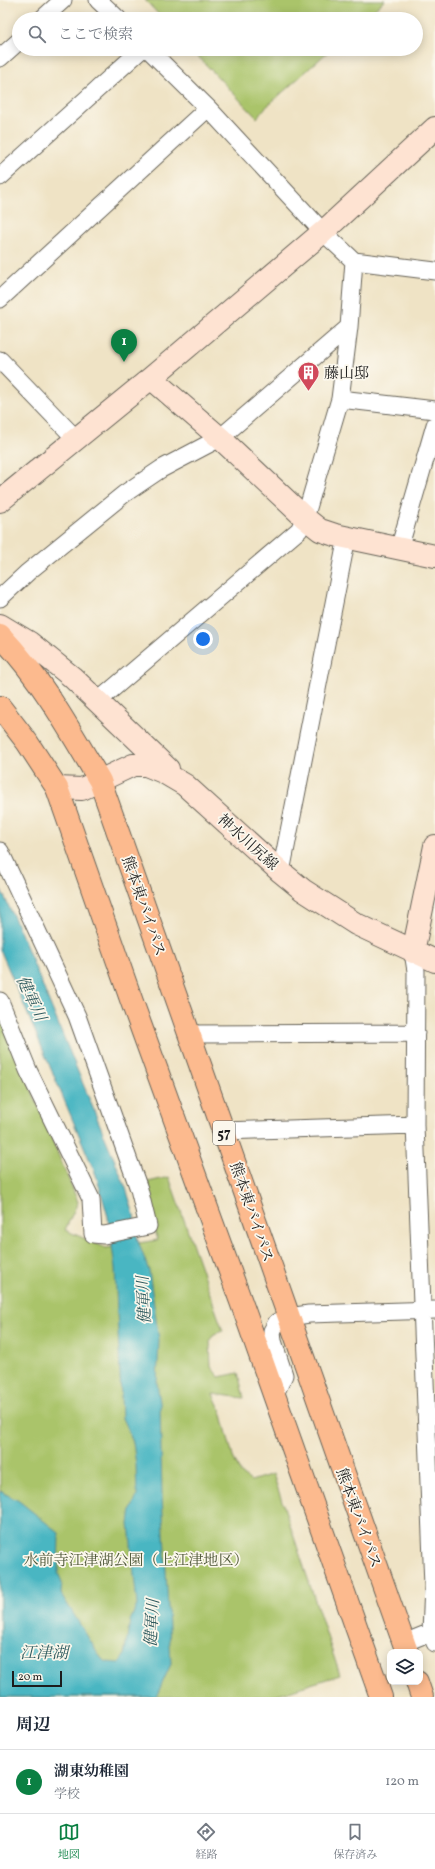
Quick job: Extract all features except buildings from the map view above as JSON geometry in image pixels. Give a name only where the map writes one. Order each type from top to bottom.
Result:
[{"type":"highway","name":"熊本東バイパス","points":[[0,635],[11,646],[53,702],[100,781],[289,1317],[353,1504],[405,1648]]},
{"type":"highway","points":[[0,707],[27,742],[57,788],[132,1002],[274,1394],[381,1697]]},
{"type":"highway","points":[[418,1685],[422,1697]]},
{"type":"street","points":[[50,12],[63,0]]},
{"type":"street","points":[[98,0],[111,12]]},
{"type":"street","points":[[0,58],[12,47]]},
{"type":"street","points":[[0,177],[134,56]]},
{"type":"street","points":[[155,56],[208,108],[323,232],[354,261],[435,271]]},
{"type":"street","points":[[0,299],[208,108]]},
{"type":"street","points":[[0,501],[75,438],[151,378],[323,232],[435,128]]},
{"type":"street","points":[[97,702],[299,530],[305,518],[340,399],[349,327],[354,261]]},
{"type":"street","points":[[0,598],[28,572],[124,494],[161,469],[220,438],[349,327]]},
{"type":"street","points":[[0,360],[75,438]]},
{"type":"street","points":[[151,378],[220,438],[305,518],[320,530],[435,556]]},
{"type":"street","points":[[340,399],[435,410]]},
{"type":"street","points":[[399,549],[435,425]]},
{"type":"street","points":[[281,872],[347,537]]},
{"type":"street","points":[[0,625],[30,643],[72,677],[184,785]]},
{"type":"street","name":"神水川尻線","points":[[57,788],[82,789],[133,765],[146,765],[163,772],[184,785],[281,872],[329,908],[356,924],[435,961]]},
{"type":"street","points":[[405,1648],[433,1637],[434,1586],[429,1310],[415,1125],[416,970],[413,952],[435,846]]},
{"type":"street","points":[[0,851],[77,1016],[139,1189],[148,1226],[104,1235],[93,1234],[91,1199],[28,1070],[0,1002]]},
{"type":"street","points":[[189,1034],[416,1033]]},
{"type":"street","points":[[223,1131],[415,1125]]},
{"type":"street","points":[[274,1394],[284,1375],[273,1341],[272,1332],[277,1322],[289,1317],[309,1314],[429,1310]]},
{"type":"green space","points":[[145,0],[385,0],[372,12],[156,12]]},
{"type":"green space","points":[[198,56],[323,56],[264,109],[257,118]]},
{"type":"green space","name":"水前寺江津湖公園（上江津地区）","points":[[0,1014],[78,1202],[65,1230],[106,1248],[158,1240],[140,1184],[169,1177],[223,1331],[214,1334],[210,1340],[211,1367],[219,1377],[238,1373],[244,1398],[213,1394],[221,1411],[233,1457],[241,1474],[251,1481],[273,1474],[340,1675],[269,1697],[0,1697]]},
{"type":"water","name":"江津湖","points":[[0,887],[20,931],[126,1188],[134,1215],[138,1241],[149,1271],[159,1340],[157,1383],[160,1402],[162,1496],[171,1664],[156,1697],[0,1697],[0,1491],[19,1501],[59,1533],[58,1573],[62,1582],[61,1594],[101,1658],[107,1662],[119,1663],[124,1656],[130,1621],[137,1605],[129,1524],[131,1510],[137,1496],[136,1465],[133,1442],[122,1418],[115,1268],[108,1217],[96,1175],[0,949]]},
{"type":"place","name":"湖東幼稚園","points":[[124,362]]},
{"type":"place","name":"藤山邸","points":[[308,392]]},
{"type":"water label","name":"健軍川","points":[[32,998]]},
{"type":"water label","name":"健軍川","points":[[143,1300]]},
{"type":"water label","name":"健軍川","points":[[151,1623]]}]
